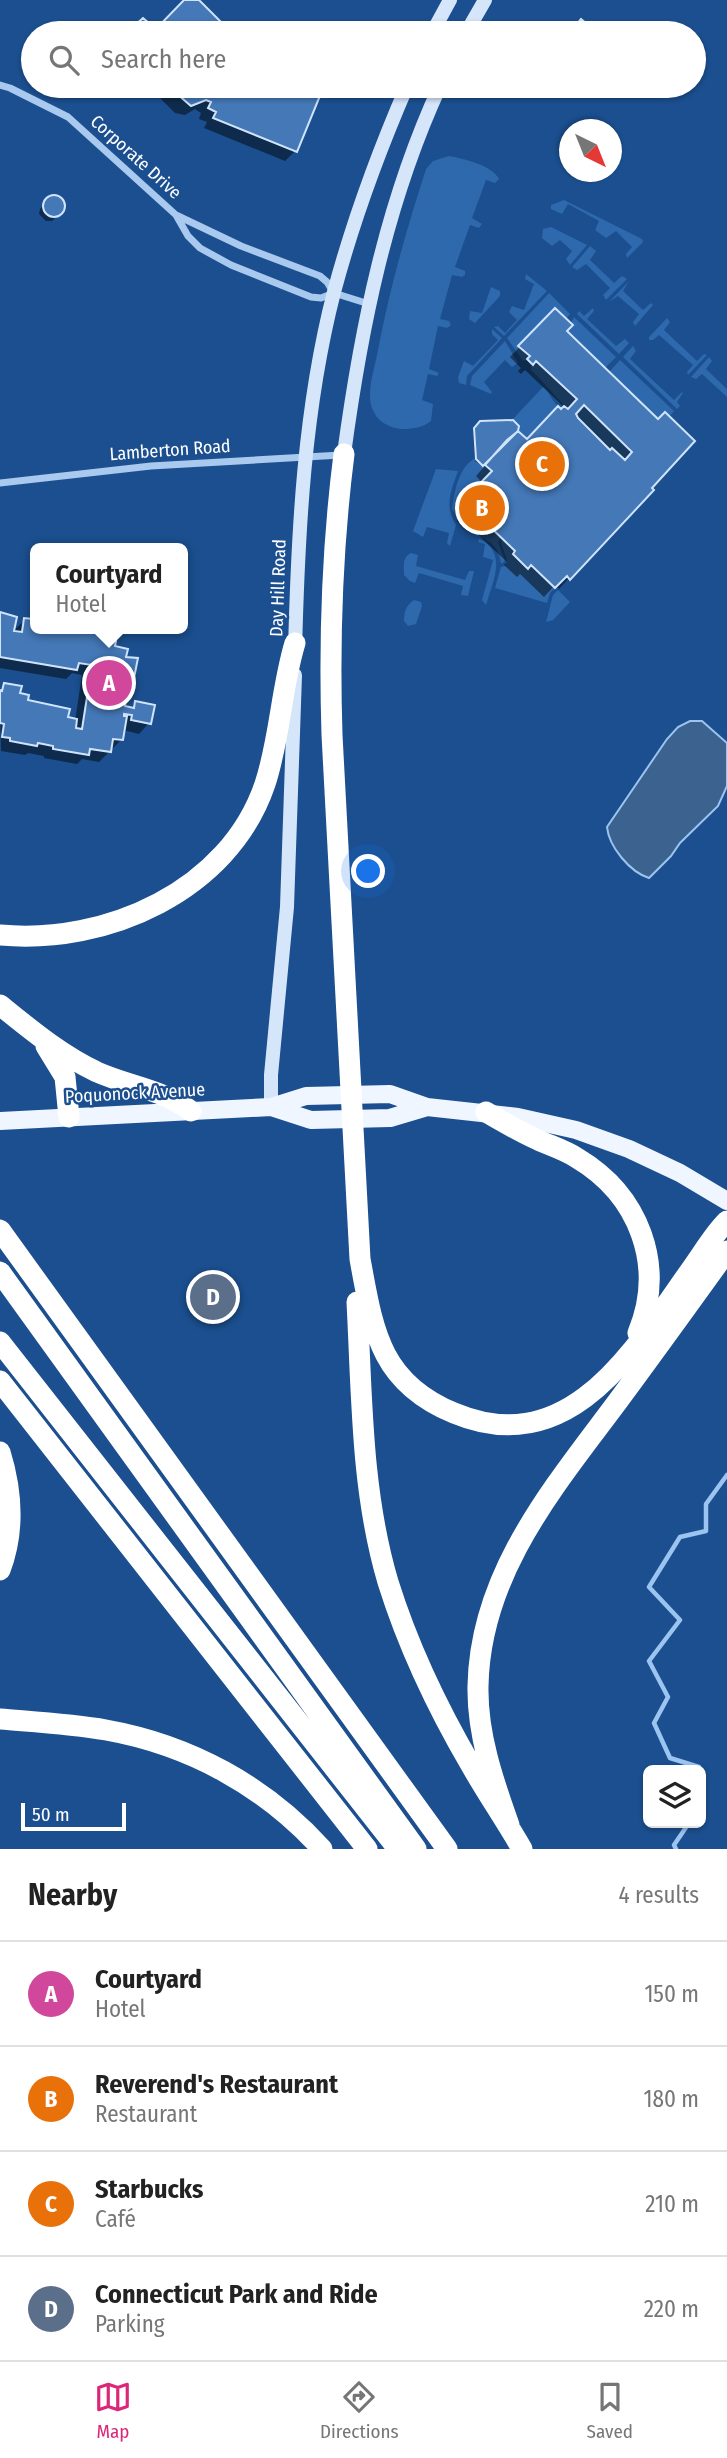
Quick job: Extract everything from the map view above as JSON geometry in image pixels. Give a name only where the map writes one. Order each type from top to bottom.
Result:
[{"type":"highway","points":[[344,454],[333,558],[330,664],[359,1259],[357,1296],[366,1464],[372,1512],[383,1565],[403,1625],[437,1702],[472,1769],[522,1849]]},
{"type":"highway","points":[[0,935],[26,937],[67,934],[108,925],[140,912],[174,893],[221,856],[245,825],[265,784],[295,643]]},
{"type":"highway","points":[[0,1005],[41,1039],[98,1072],[158,1092],[191,1111]]},
{"type":"highway","points":[[41,1039],[65,1077],[69,1117]]},
{"type":"highway","points":[[486,1112],[586,1163],[615,1189],[631,1210],[646,1249],[649,1291],[639,1331],[624,1360]]},
{"type":"highway","points":[[359,1259],[371,1321],[390,1362],[401,1377],[417,1392],[454,1414],[497,1424],[527,1423],[570,1408],[608,1379],[727,1222]]},
{"type":"highway","points":[[0,1230],[447,1849]]},
{"type":"highway","points":[[509,1825],[488,1761],[478,1700],[482,1641],[496,1589],[516,1547],[545,1500],[727,1251]]},
{"type":"highway","points":[[0,1272],[416,1849]]},
{"type":"highway","points":[[0,1342],[398,1849]]},
{"type":"highway","points":[[0,1381],[367,1849]]},
{"type":"highway","points":[[0,1452],[8,1484],[10,1511],[8,1542],[0,1570]]},
{"type":"highway","points":[[0,1719],[105,1730],[183,1752],[243,1782],[294,1821],[322,1849]]},
{"type":"main road","points":[[439,21],[450,0]]},
{"type":"main road","points":[[474,21],[485,0]]},
{"type":"main road","name":"Day Hill Road","points":[[271,1107],[271,1075],[289,867],[299,536],[306,457],[334,293],[368,184],[402,98]]},
{"type":"main road","points":[[344,454],[369,304],[394,208],[418,137],[435,98]]},
{"type":"main road","name":"Poquonock Avenue","points":[[0,1121],[271,1107],[306,1096],[390,1094],[426,1107],[486,1112],[538,1121],[613,1142],[671,1168],[727,1201]]},
{"type":"main road","name":"Poquonock Avenue","points":[[271,1107],[312,1120],[390,1118],[426,1107]]},
{"type":"street","name":"Corporate Drive","points":[[0,85],[21,94]]},
{"type":"street","name":"Corporate Drive","points":[[30,98],[68,117],[176,215],[196,244],[221,260],[311,296],[321,298],[334,293],[369,304]]},
{"type":"street","name":"Corporate Drive","points":[[176,215],[241,246],[320,276],[334,293]]},
{"type":"street","name":"Lamberton Road","points":[[0,483],[150,466],[344,454]]},
{"type":"shaded area","points":[[449,156],[484,166],[499,179],[495,183],[486,180],[472,218],[482,224],[479,228],[470,225],[455,267],[465,271],[465,275],[452,275],[440,319],[449,321],[451,325],[447,328],[438,326],[429,369],[439,373],[437,376],[428,374],[422,400],[433,404],[431,421],[417,428],[396,428],[383,423],[374,412],[370,401],[372,379],[393,281],[426,169],[433,161]]},
{"type":"shaded area","points":[[564,200],[642,239],[643,242],[627,258],[626,254],[632,247],[616,231],[606,238],[595,230],[599,221],[568,204],[562,214],[551,209],[551,205]]},
{"type":"shaded area","points":[[551,227],[587,245],[570,265],[566,259],[572,251],[560,240],[552,246],[542,238],[543,229]]},
{"type":"shaded area","points":[[590,246],[596,251],[590,260],[614,283],[622,276],[627,279],[606,300],[603,295],[610,288],[586,264],[577,270],[572,267]]},
{"type":"shaded area","points":[[526,274],[547,291],[504,336],[494,327],[498,326],[505,333],[517,320],[509,312],[512,306],[524,310],[534,284],[525,279]]},
{"type":"shaded area","points":[[629,281],[623,291],[643,310],[651,303],[653,305],[635,326],[633,322],[639,314],[618,296],[609,302]]},
{"type":"shaded area","points":[[491,287],[500,291],[500,296],[475,323],[469,319],[470,311],[482,313]]},
{"type":"shaded area","points":[[549,293],[570,314],[566,319],[554,308],[519,346],[530,356],[523,361],[507,338]]},
{"type":"shaded area","points":[[593,308],[594,311],[587,319],[616,346],[625,339],[629,343],[619,354],[577,314],[579,311],[584,316]]},
{"type":"shaded area","points":[[574,317],[616,357],[605,368],[567,331]]},
{"type":"shaded area","points":[[667,318],[670,322],[664,330],[697,361],[704,354],[707,355],[688,375],[687,372],[693,365],[659,335],[649,340]]},
{"type":"shaded area","points":[[492,329],[502,338],[467,376],[466,385],[459,383],[458,377],[464,361],[473,366],[498,340],[492,334]]},
{"type":"shaded area","points":[[505,341],[518,363],[512,367],[505,360],[484,382],[491,394],[470,385],[472,376]]},
{"type":"shaded area","points":[[633,346],[636,351],[630,359],[674,400],[683,393],[677,402],[680,406],[677,409],[623,357]]},
{"type":"shaded area","points":[[709,357],[712,361],[706,369],[727,389],[727,397],[702,374],[696,379],[691,377]]},
{"type":"shaded area","points":[[620,360],[674,411],[669,417],[658,419],[609,372]]},
{"type":"shaded area","points":[[536,361],[577,399],[568,409],[531,370]]},
{"type":"shaded area","points":[[543,387],[558,406],[527,439],[518,431],[507,440],[512,420]]},
{"type":"shaded area","points":[[584,405],[632,452],[625,460],[612,448],[610,450],[578,418],[576,414]]},
{"type":"shaded area","points":[[494,456],[485,465],[492,471],[463,501],[469,507],[459,522],[452,509],[461,473],[476,458]]},
{"type":"shaded area","points":[[436,469],[458,471],[450,498],[450,511],[456,525],[450,546],[447,543],[449,533],[427,527],[423,537],[413,531]]},
{"type":"shaded area","points":[[483,520],[501,537],[498,542],[505,560],[503,563],[492,544],[467,528]]},
{"type":"shaded area","points":[[479,539],[488,545],[496,559],[495,577],[486,605],[482,600],[493,560],[483,557],[485,544],[478,542]]},
{"type":"shaded area","points":[[503,539],[515,551],[513,554],[528,568],[531,565],[555,588],[547,603],[495,588],[501,567],[505,566],[507,561],[501,542]]},
{"type":"shaded area","points":[[411,553],[418,555],[416,566],[465,580],[469,571],[474,571],[468,596],[461,595],[463,586],[419,573],[415,583],[410,581],[404,575],[404,565],[406,557]]},
{"type":"shaded area","points":[[558,590],[570,602],[553,620],[546,622],[553,595]]},
{"type":"shaded area","points":[[414,600],[421,602],[422,606],[416,624],[408,626],[404,621],[405,612]]},
{"type":"shaded area","points":[[690,721],[702,721],[727,743],[727,786],[718,806],[649,878],[622,858],[612,843],[607,827],[667,739],[678,727]]},
{"type":"building","points":[[184,0],[199,0],[220,21],[164,21]]},
{"type":"building","points":[[182,98],[319,98],[297,152],[213,118],[216,112],[208,108],[211,102],[206,100],[191,106]]},
{"type":"building","points":[[54,195],[62,198],[65,206],[62,214],[54,217],[46,214],[43,206],[46,198]]},
{"type":"building","points":[[555,308],[573,325],[567,331],[658,419],[665,412],[695,441],[652,488],[654,490],[570,580],[567,576],[555,588],[531,565],[528,569],[513,554],[515,551],[483,520],[480,523],[466,509],[469,507],[463,501],[492,471],[485,465],[507,440],[518,431],[527,439],[558,406],[568,409],[577,399],[536,361],[533,365],[527,359],[530,356],[518,346]],"holes":[[[584,405],[632,452],[625,460],[612,448],[610,450],[576,414]]]},
{"type":"building","points":[[513,420],[519,426],[518,431],[483,466],[476,459],[474,428],[480,421]]},
{"type":"building","points":[[467,510],[479,522],[473,527],[467,528],[461,523],[462,515]]},
{"type":"building","points":[[0,612],[17,617],[14,631],[22,632],[24,618],[30,619],[30,634],[111,634],[110,640],[116,641],[115,646],[128,649],[126,657],[138,658],[133,683],[129,682],[125,706],[134,708],[135,701],[155,705],[151,724],[131,720],[132,715],[124,714],[127,716],[123,740],[113,739],[111,752],[90,749],[89,755],[53,749],[53,746],[38,743],[37,746],[10,741],[10,738],[2,737],[4,724],[0,723],[0,690],[2,691],[4,683],[22,686],[20,693],[29,695],[28,700],[70,709],[68,717],[77,719],[76,728],[82,729],[92,665],[79,663],[77,670],[0,657]]},
{"type":"waterway","points":[[693,1765],[670,1758],[654,1723],[668,1697],[649,1661],[680,1620],[649,1587],[680,1537],[706,1531],[706,1504],[727,1475]]},
{"type":"waterway","points":[[676,1849],[674,1845],[686,1828]]},
{"type":"place","name":"Starbucks","points":[[542,464]]},
{"type":"place","name":"Reverend's Restaurant","points":[[482,508]]},
{"type":"place","name":"Courtyard","points":[[109,683]]},
{"type":"place","name":"Connecticut Park and Ride","points":[[213,1297]]}]
